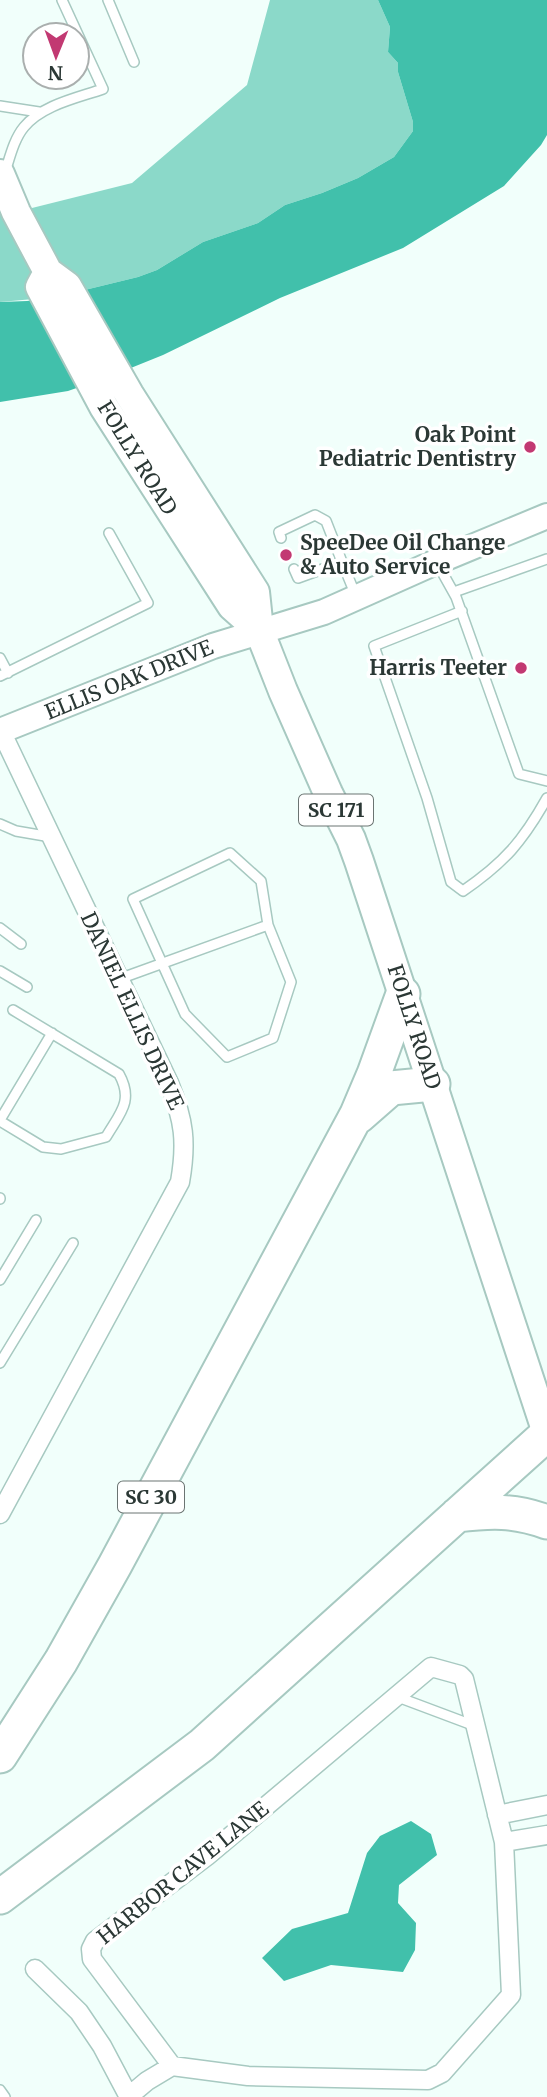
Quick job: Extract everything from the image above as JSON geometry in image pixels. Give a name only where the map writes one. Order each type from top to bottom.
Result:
[{"type":"highway","name":"SC 30","points":[[0,1756],[61,1661],[115,1565],[352,1122],[374,1074],[403,994]]},
{"type":"highway","points":[[352,1122],[391,1088],[433,1084]]},
{"type":"highway","points":[[0,1897],[202,1745],[547,1434]]},
{"type":"highway","points":[[457,1515],[488,1511],[523,1513],[547,1522]]},
{"type":"main road","name":"FOLLY ROAD","points":[[1,177],[48,272],[67,286],[129,394],[255,592],[259,630],[328,793],[351,839],[547,1434]]},
{"type":"main road","name":"FOLLY ROAD","points":[[48,272],[40,287],[104,407],[232,606],[259,630]]},
{"type":"street","name":"ELLIS OAK DRIVE","points":[[0,730],[213,646],[324,612],[547,516]]},
{"type":"street","name":"DANIEL ELLIS DRIVE","points":[[0,730],[181,1113],[184,1159],[180,1182],[0,1514]]},
{"type":"street","name":"HARBOR CAVE LANE","points":[[431,1667],[460,1675],[464,1679],[503,1842],[511,1995],[436,2078],[428,2080],[248,2076],[172,2066],[92,1959],[94,1941],[207,1856],[395,1696],[431,1667]]},
{"type":"street","points":[[497,1815],[547,1805]]},
{"type":"street","points":[[503,1842],[547,1835]]},
{"type":"street","points":[[35,1969],[79,2012],[102,2046],[129,2097],[147,2081],[172,2066]]},
{"type":"lane","points":[[1,177],[16,140],[39,112],[103,89],[62,0]]},
{"type":"lane","points":[[108,0],[134,62]]},
{"type":"lane","points":[[0,106],[39,112]]},
{"type":"lane","points":[[281,538],[279,532],[315,515],[326,521],[356,597]]},
{"type":"lane","points":[[0,658],[4,674],[148,603],[109,533]]},
{"type":"lane","points":[[454,592],[547,559]]},
{"type":"lane","points":[[294,569],[298,578],[342,562]]},
{"type":"lane","points":[[436,562],[462,611],[519,774],[547,781]]},
{"type":"lane","points":[[462,611],[374,646],[427,798],[451,882],[463,891],[490,873],[526,835],[547,798]]},
{"type":"lane","points":[[0,824],[16,831],[51,837]]},
{"type":"lane","points":[[230,853],[261,881],[268,925],[291,982],[274,1038],[227,1057],[186,1014],[134,899],[230,853]]},
{"type":"lane","points":[[119,979],[268,925]]},
{"type":"lane","points":[[0,928],[21,944]]},
{"type":"lane","points":[[0,971],[27,987]]},
{"type":"lane","points":[[13,1010],[52,1033],[119,1074],[126,1085],[127,1102],[106,1137],[61,1149],[43,1147],[0,1120],[52,1033]]},
{"type":"lane","points":[[0,1280],[36,1220]]},
{"type":"lane","points":[[0,1363],[73,1243]]},
{"type":"lane","points":[[395,1696],[475,1726]]},
{"type":"lane","points":[[0,2090],[5,2097]]},
{"type":"shaded area","points":[[270,0],[378,0],[390,27],[388,52],[398,63],[398,72],[413,122],[413,131],[394,157],[358,178],[285,205],[258,223],[203,242],[157,270],[138,277],[56,297],[0,302],[0,174],[16,212],[132,183],[247,85]]},
{"type":"shaded area","points":[[378,0],[547,0],[547,135],[504,186],[403,248],[280,298],[163,355],[68,391],[0,402],[0,302],[56,297],[138,277],[157,270],[203,242],[258,223],[285,205],[358,178],[394,157],[413,131],[413,122],[398,72],[398,63],[388,52],[390,27]]},
{"type":"shaded area","points":[[411,1821],[431,1834],[437,1855],[399,1885],[398,1903],[416,1923],[415,1950],[403,1972],[331,1965],[284,1981],[262,1958],[292,1929],[348,1913],[367,1853],[380,1836]]},
{"type":"place","name":"Oak Point Pediatric Dentistry","points":[[530,447]]},
{"type":"place","name":"SpeeDee Oil Change & Auto Service","points":[[286,555]]},
{"type":"place","name":"Harris Teeter","points":[[521,668]]}]
